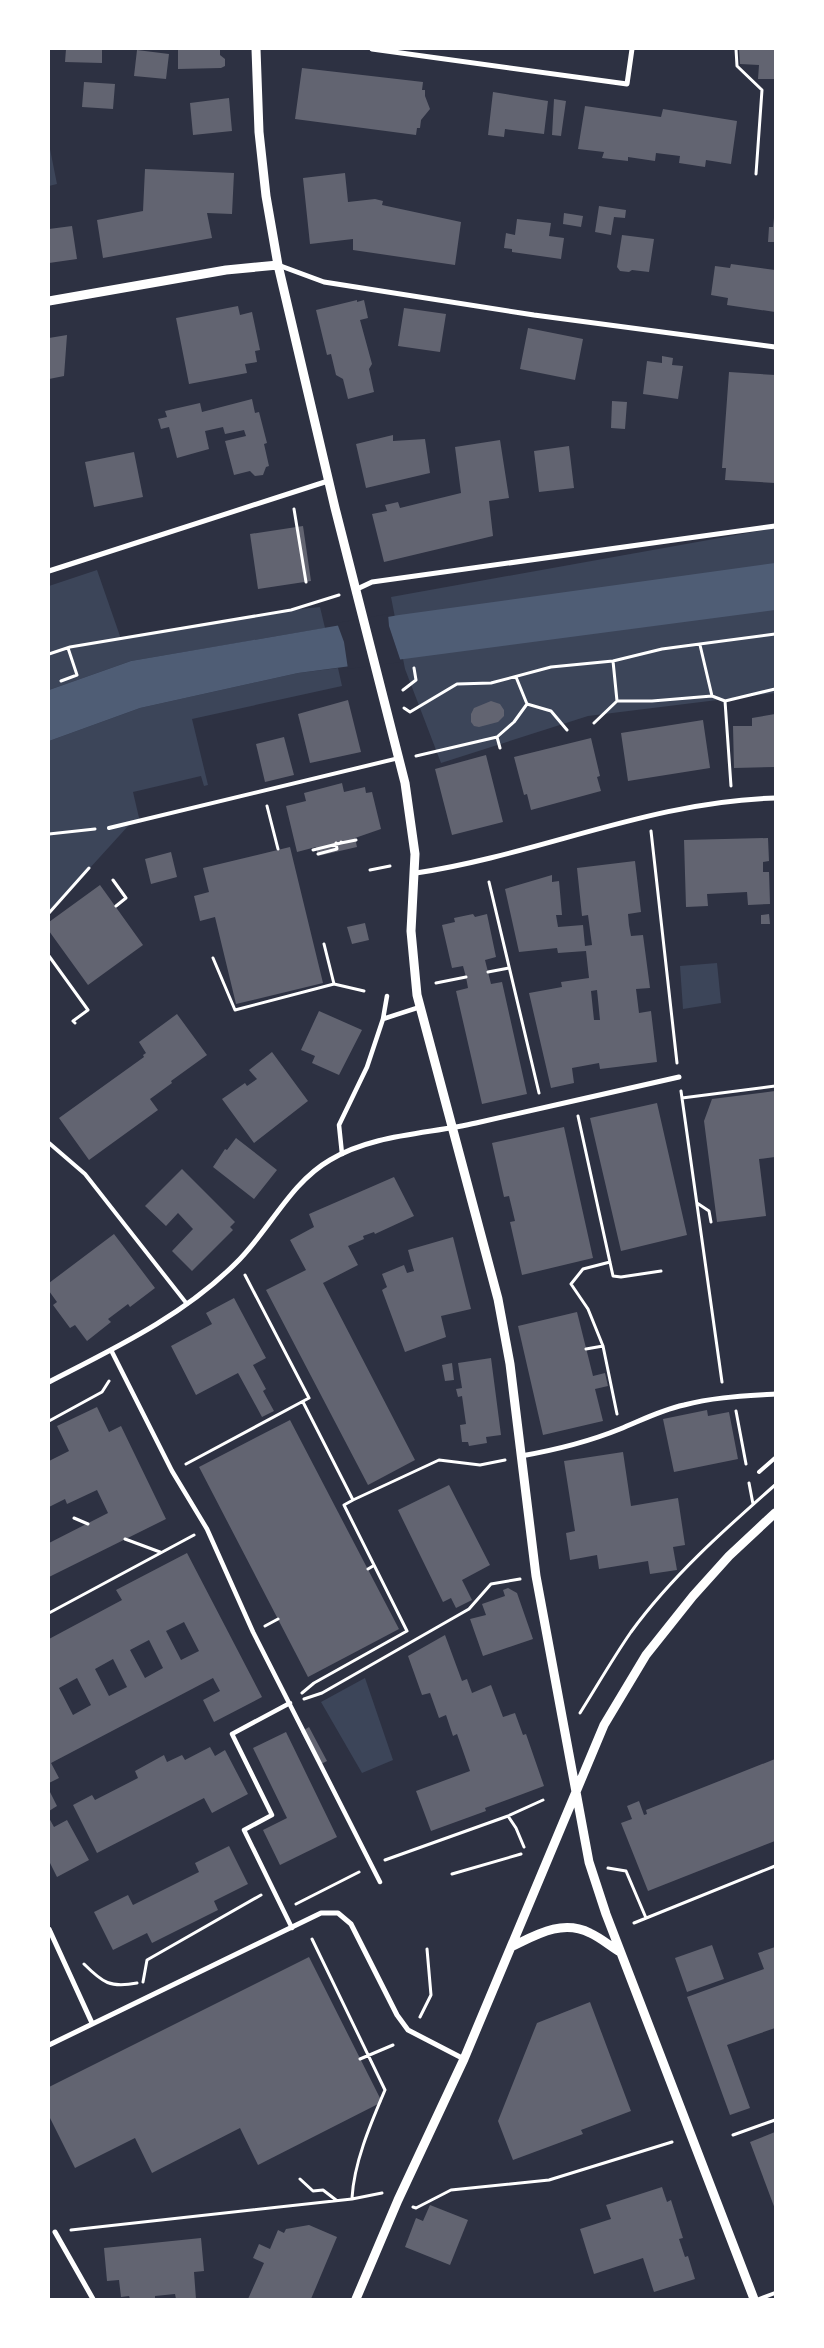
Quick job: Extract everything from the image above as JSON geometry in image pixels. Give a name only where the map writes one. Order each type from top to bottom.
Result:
[{"type":"street","points":[[256,49],[259,132],[266,196],[278,265],[328,481],[399,758],[413,829],[416,873],[412,949],[414,973],[420,1008],[498,1299],[510,1364],[536,1576],[589,1862],[621,1952],[754,2299]]},
{"type":"street","points":[[372,49],[627,84],[632,49]]},
{"type":"street","points":[[49,301],[226,270],[278,265],[324,282],[534,315],[775,347]]},
{"type":"street","points":[[49,571],[328,481]]},
{"type":"street","points":[[355,590],[372,582],[775,526]]},
{"type":"street","points":[[416,873],[484,860],[649,815],[731,801],[775,798]]},
{"type":"street","points":[[342,1154],[339,1124],[367,1066],[383,1019],[387,996]]},
{"type":"street","points":[[383,1019],[420,1008]]},
{"type":"street","points":[[49,1382],[110,1350],[187,1305],[238,1262],[308,1177],[319,1167],[342,1154],[383,1140],[453,1128],[679,1077]]},
{"type":"street","points":[[110,1350],[172,1471],[206,1529],[253,1632],[380,1882]]},
{"type":"street","points":[[521,1456],[560,1449],[620,1429],[650,1415],[685,1404],[724,1398],[775,1394]]},
{"type":"street","points":[[356,2299],[398,2200],[464,2059],[604,1725],[646,1655],[693,1596],[723,1563],[775,1513]]},
{"type":"street","points":[[290,1703],[232,1734],[272,1815],[244,1830],[292,1928]]},
{"type":"street","points":[[49,2045],[321,1913],[338,1913],[351,1924],[397,2015],[408,2030],[464,2059]]},
{"type":"street","points":[[511,1947],[548,1930],[566,1927],[589,1932],[621,1952]]},
{"type":"street","points":[[49,1929],[92,2023]]},
{"type":"street","points":[[55,2232],[94,2299]]},
{"type":"lane","points":[[110,828],[399,758]]},
{"type":"lane","points":[[49,1143],[84,1174],[187,1305]]},
{"type":"lane","points":[[759,1472],[775,1458]]},
{"type":"lane","points":[[759,2299],[775,2293]]},
{"type":"path","points":[[736,49],[737,66],[762,90],[756,174]]},
{"type":"path","points":[[294,507],[306,582]]},
{"type":"path","points":[[49,654],[68,648],[291,610],[355,590]]},
{"type":"path","points":[[410,712],[457,684],[491,683],[551,667],[612,661],[662,649],[775,634]]},
{"type":"path","points":[[700,645],[712,696]]},
{"type":"path","points":[[62,681],[77,675],[68,648]]},
{"type":"path","points":[[612,661],[617,701]]},
{"type":"path","points":[[404,690],[416,680],[414,668]]},
{"type":"path","points":[[516,677],[527,704]]},
{"type":"path","points":[[594,723],[617,701],[652,701],[712,696],[725,700],[775,689]]},
{"type":"path","points":[[725,700],[731,801]]},
{"type":"path","points":[[527,704],[551,711],[567,730]]},
{"type":"path","points":[[421,756],[497,737],[514,722],[527,704]]},
{"type":"path","points":[[497,737],[500,748]]},
{"type":"path","points":[[264,791],[278,849]]},
{"type":"path","points":[[49,834],[110,828]]},
{"type":"path","points":[[651,832],[679,1077],[724,1398]]},
{"type":"path","points":[[312,850],[356,840]]},
{"type":"path","points":[[318,854],[337,849],[336,843]]},
{"type":"path","points":[[370,870],[390,866]]},
{"type":"path","points":[[49,913],[89,868]]},
{"type":"path","points":[[113,880],[126,898],[116,906]]},
{"type":"path","points":[[489,882],[543,1107]]},
{"type":"path","points":[[324,944],[334,984]]},
{"type":"path","points":[[49,956],[88,1010],[73,1021],[75,1023]]},
{"type":"path","points":[[213,958],[234,1010],[334,984],[364,991]]},
{"type":"path","points":[[488,972],[509,968]]},
{"type":"path","points":[[436,983],[466,977]]},
{"type":"path","points":[[682,1098],[775,1086]]},
{"type":"path","points":[[573,1100],[613,1276],[621,1277],[661,1271]]},
{"type":"path","points":[[697,1203],[709,1211],[711,1222]]},
{"type":"path","points":[[172,1471],[309,1398],[238,1262]]},
{"type":"path","points":[[610,1262],[583,1269],[571,1284],[588,1309],[603,1346],[620,1429]]},
{"type":"path","points":[[586,1349],[603,1346]]},
{"type":"path","points":[[49,1422],[102,1392],[118,1366]]},
{"type":"path","points":[[734,1397],[746,1465]]},
{"type":"path","points":[[303,1402],[353,1500]]},
{"type":"path","points":[[290,1703],[314,1683],[407,1631],[344,1505],[439,1460],[480,1465],[521,1456]]},
{"type":"path","points":[[748,1475],[753,1504]]},
{"type":"path","points":[[74,1518],[88,1524]]},
{"type":"path","points":[[49,1613],[206,1529]]},
{"type":"path","points":[[125,1539],[160,1553]]},
{"type":"path","points":[[368,1569],[373,1566]]},
{"type":"path","points":[[290,1703],[322,1693],[469,1609],[491,1584],[536,1576]]},
{"type":"path","points":[[283,1911],[371,1866],[508,1816],[543,1800]]},
{"type":"path","points":[[508,1816],[516,1828],[524,1847]]},
{"type":"path","points":[[452,1874],[521,1854]]},
{"type":"path","points":[[634,1923],[775,1866]]},
{"type":"path","points":[[613,1869],[626,1871],[646,1918]]},
{"type":"path","points":[[84,1964],[100,1980],[119,1987],[143,1982],[147,1960],[272,1889]]},
{"type":"path","points":[[312,1939],[386,2090],[372,2122],[353,2185],[352,2199]]},
{"type":"path","points":[[420,2017],[431,1995],[427,1949]]},
{"type":"path","points":[[360,2059],[369,2057],[393,2045]]},
{"type":"path","points":[[734,2135],[775,2120]]},
{"type":"path","points":[[55,2232],[352,2199],[380,2192],[416,2208],[451,2190],[549,2180],[672,2142]]},
{"type":"path","points":[[300,2179],[313,2191],[323,2190],[337,2200]]},
{"type":"shaded area","points":[[49,144],[57,184],[49,186]]},
{"type":"shaded area","points":[[775,528],[775,693],[588,716],[441,763],[405,669],[391,597]]},
{"type":"shaded area","points":[[775,563],[775,610],[298,673],[140,708],[49,741],[49,690],[131,661],[399,615]]},
{"type":"shaded area","points":[[97,570],[121,639],[291,610],[320,607],[325,628],[131,661],[49,690],[49,586]]},
{"type":"shaded area","points":[[338,668],[342,686],[192,719],[208,785],[204,786],[201,776],[133,792],[140,822],[129,825],[49,913],[49,741],[140,708],[298,673]]},
{"type":"shaded area","points":[[717,963],[721,1003],[683,1009],[680,966]]},
{"type":"shaded area","points":[[365,1678],[393,1760],[362,1773],[321,1702]]},
{"type":"pier","points":[[388,614],[389,626],[401,662],[348,669],[344,642],[337,623]]},
{"type":"building","points":[[66,49],[102,49],[102,63],[65,62]]},
{"type":"building","points":[[178,49],[220,49],[220,55],[225,59],[225,66],[221,68],[178,69]]},
{"type":"building","points":[[739,49],[774,49],[775,79],[758,79],[759,65],[740,64]]},
{"type":"building","points":[[137,50],[169,54],[166,79],[134,76]]},
{"type":"building","points":[[302,68],[423,82],[422,90],[425,90],[425,96],[430,109],[421,120],[420,128],[417,128],[416,135],[295,119]]},
{"type":"building","points":[[84,82],[115,84],[113,109],[82,107]]},
{"type":"building","points":[[493,92],[548,101],[544,134],[505,129],[504,137],[488,135]]},
{"type":"building","points":[[229,98],[232,131],[193,135],[190,103]]},
{"type":"building","points":[[554,99],[566,101],[561,136],[552,135]]},
{"type":"building","points":[[585,106],[661,117],[663,109],[737,121],[731,164],[706,160],[705,167],[679,163],[680,156],[656,153],[655,161],[628,157],[628,161],[602,158],[604,152],[578,149]]},
{"type":"building","points":[[145,169],[234,173],[232,214],[207,213],[212,238],[103,258],[97,220],[143,211]]},
{"type":"building","points":[[345,173],[348,202],[375,199],[383,201],[382,205],[461,222],[455,265],[353,250],[353,239],[310,244],[303,178]]},
{"type":"building","points":[[599,206],[626,210],[625,218],[614,217],[611,235],[595,232]]},
{"type":"building","points":[[564,213],[583,216],[581,227],[563,224]]},
{"type":"building","points":[[774,218],[775,242],[768,242],[769,227],[773,227]]},
{"type":"building","points":[[517,219],[551,223],[549,236],[564,238],[561,259],[512,252],[512,249],[504,248],[506,233],[515,235]]},
{"type":"building","points":[[72,226],[77,259],[49,263],[49,229]]},
{"type":"building","points":[[622,235],[654,239],[649,272],[620,271],[617,267]]},
{"type":"building","points":[[731,264],[775,270],[775,312],[727,305],[728,298],[711,295],[715,266],[730,268]]},
{"type":"building","points":[[357,300],[357,302],[364,300],[368,318],[360,320],[372,364],[369,369],[374,392],[348,399],[343,379],[336,375],[331,354],[327,355],[316,310]]},
{"type":"building","points":[[238,306],[240,315],[252,312],[260,350],[255,351],[257,362],[245,364],[247,373],[189,384],[176,318]]},
{"type":"building","points":[[404,308],[446,314],[440,352],[398,346]]},
{"type":"building","points":[[528,328],[583,339],[575,380],[520,369]]},
{"type":"building","points":[[67,335],[64,376],[49,379],[49,338]]},
{"type":"building","points":[[662,356],[673,358],[672,365],[683,366],[678,399],[643,394],[647,361],[662,363]]},
{"type":"building","points":[[729,372],[775,375],[775,483],[725,480],[726,468],[722,468]]},
{"type":"building","points":[[252,399],[255,413],[259,412],[267,443],[264,444],[269,466],[266,467],[263,475],[255,476],[250,471],[234,475],[225,441],[246,436],[244,430],[225,434],[223,427],[205,431],[209,449],[177,458],[169,427],[161,429],[158,419],[167,417],[165,411],[200,403],[202,412]]},
{"type":"building","points":[[612,401],[627,402],[625,429],[611,428]]},
{"type":"building","points":[[393,435],[393,441],[425,439],[430,473],[366,488],[356,444]]},
{"type":"building","points":[[500,440],[509,498],[489,501],[493,536],[384,562],[372,514],[387,511],[385,505],[398,502],[400,508],[461,493],[455,447]]},
{"type":"building","points":[[569,446],[574,488],[539,492],[534,451]]},
{"type":"building","points":[[134,452],[143,497],[94,507],[85,462]]},
{"type":"building","points":[[303,526],[311,581],[258,589],[250,534]]},
{"type":"building","points":[[348,700],[361,752],[310,763],[298,714]]},
{"type":"building","points":[[491,701],[500,704],[504,710],[504,716],[498,722],[479,727],[474,726],[471,722],[471,714],[474,708]]},
{"type":"building","points":[[775,714],[775,767],[734,768],[733,726],[752,726],[752,718]]},
{"type":"building","points":[[703,720],[710,768],[628,781],[621,733]]},
{"type":"building","points":[[284,737],[294,775],[265,782],[256,744]]},
{"type":"building","points":[[591,738],[600,776],[597,777],[601,791],[531,810],[527,794],[524,795],[514,757]]},
{"type":"building","points":[[486,755],[503,822],[452,835],[435,769]]},
{"type":"building","points":[[342,783],[344,792],[365,787],[366,793],[372,792],[381,829],[355,838],[357,847],[318,856],[316,847],[297,852],[286,806],[306,801],[304,793]]},
{"type":"building","points":[[768,838],[769,861],[763,862],[763,872],[769,872],[770,904],[748,905],[747,892],[707,894],[708,906],[686,907],[684,840]]},
{"type":"building","points":[[290,847],[323,983],[236,1004],[215,917],[200,921],[194,896],[209,892],[203,868]]},
{"type":"building","points":[[171,852],[177,877],[151,884],[145,859]]},
{"type":"building","points":[[635,861],[641,912],[628,914],[629,925],[631,936],[643,935],[650,988],[636,989],[639,1013],[651,1011],[657,1062],[600,1069],[599,1063],[572,1068],[574,1083],[551,1088],[529,993],[562,987],[561,982],[589,978],[586,951],[558,953],[557,948],[519,952],[505,889],[552,875],[552,882],[559,881],[562,915],[556,915],[558,927],[583,925],[585,946],[592,945],[588,915],[582,916],[577,868]],"holes":[[[597,990],[600,1020],[594,1020],[591,991]]]},
{"type":"building","points":[[100,885],[143,945],[88,985],[49,931],[49,922]]},
{"type":"building","points":[[473,914],[475,917],[487,914],[496,957],[485,960],[491,984],[502,982],[527,1094],[482,1104],[456,991],[468,988],[466,977],[463,966],[452,968],[442,925],[455,922],[454,918]]},
{"type":"building","points":[[769,914],[770,924],[761,924],[761,915]]},
{"type":"building","points":[[365,923],[369,940],[352,944],[347,927]]},
{"type":"building","points":[[319,1011],[362,1030],[339,1075],[312,1063],[315,1056],[301,1050]]},
{"type":"building","points":[[177,1014],[207,1055],[150,1099],[158,1110],[89,1160],[59,1118],[144,1057],[143,1055],[146,1053],[139,1042]]},
{"type":"building","points":[[272,1052],[308,1101],[254,1143],[222,1099],[245,1083],[247,1086],[257,1079],[249,1070]]},
{"type":"building","points":[[775,1091],[775,1157],[759,1159],[766,1216],[717,1222],[704,1121],[712,1099]]},
{"type":"building","points":[[657,1103],[687,1235],[621,1251],[590,1118]]},
{"type":"building","points":[[564,1127],[593,1258],[522,1275],[510,1222],[515,1221],[509,1196],[504,1197],[492,1143]]},
{"type":"building","points":[[236,1138],[277,1170],[254,1199],[213,1167],[225,1149],[227,1150]]},
{"type":"building","points":[[182,1169],[235,1222],[230,1227],[233,1230],[192,1271],[172,1251],[193,1229],[178,1213],[166,1226],[145,1206]]},
{"type":"building","points":[[394,1177],[414,1216],[375,1234],[374,1232],[363,1236],[364,1239],[348,1246],[358,1265],[323,1283],[415,1460],[368,1485],[266,1290],[306,1270],[290,1240],[314,1227],[309,1214]]},
{"type":"building","points":[[114,1234],[155,1288],[130,1307],[128,1304],[108,1319],[111,1322],[87,1341],[75,1325],[70,1328],[53,1305],[57,1302],[49,1291],[49,1283]]},
{"type":"building","points":[[453,1237],[471,1309],[441,1316],[446,1337],[405,1352],[382,1290],[387,1287],[382,1274],[404,1265],[407,1273],[414,1271],[408,1250]]},
{"type":"building","points":[[234,1298],[266,1358],[253,1365],[266,1389],[263,1391],[274,1411],[262,1417],[238,1373],[196,1395],[171,1346],[212,1324],[206,1313]]},
{"type":"building","points":[[577,1312],[593,1376],[605,1373],[608,1386],[595,1389],[603,1421],[543,1435],[518,1326]]},
{"type":"building","points":[[491,1358],[501,1435],[486,1437],[487,1443],[469,1446],[468,1442],[462,1442],[460,1425],[466,1424],[462,1396],[458,1397],[456,1389],[462,1388],[458,1363]]},
{"type":"building","points":[[452,1363],[454,1380],[445,1381],[442,1365]]},
{"type":"building","points":[[97,1407],[109,1432],[121,1426],[166,1519],[49,1577],[49,1543],[108,1513],[97,1490],[67,1504],[65,1499],[49,1507],[49,1461],[69,1451],[57,1426]]},
{"type":"building","points":[[707,1410],[708,1416],[729,1412],[738,1459],[674,1472],[663,1419]]},
{"type":"building","points":[[290,1420],[399,1629],[308,1677],[199,1467]]},
{"type":"building","points":[[623,1452],[631,1506],[678,1498],[685,1545],[673,1547],[677,1570],[650,1574],[648,1561],[599,1569],[597,1555],[570,1560],[566,1533],[575,1531],[564,1461]]},
{"type":"building","points":[[449,1485],[490,1565],[462,1580],[472,1600],[456,1608],[451,1598],[443,1602],[398,1510]]},
{"type":"building","points":[[187,1553],[262,1697],[214,1722],[203,1700],[220,1691],[213,1678],[51,1763],[59,1778],[49,1783],[49,1639],[122,1600],[116,1590]],"holes":[[[184,1622],[199,1651],[181,1660],[166,1631]],[[149,1640],[163,1668],[145,1678],[130,1650]],[[113,1659],[127,1687],[109,1696],[95,1669]],[[77,1678],[91,1705],[73,1715],[59,1688]]]},
{"type":"building","points":[[508,1588],[517,1593],[533,1639],[483,1656],[470,1619],[486,1615],[482,1604],[505,1596],[503,1590]]},
{"type":"building","points":[[445,1635],[462,1681],[467,1679],[472,1693],[491,1685],[503,1717],[515,1713],[523,1735],[526,1734],[544,1786],[485,1808],[486,1811],[431,1831],[416,1791],[470,1771],[457,1734],[453,1736],[446,1715],[439,1718],[430,1693],[422,1695],[408,1656]]},
{"type":"building","points":[[309,1727],[327,1761],[319,1765],[301,1732]]},
{"type":"building","points":[[286,1732],[337,1837],[280,1865],[263,1830],[287,1818],[253,1748]]},
{"type":"building","points":[[210,1747],[215,1756],[225,1750],[248,1794],[212,1813],[204,1798],[97,1853],[73,1805],[92,1795],[95,1800],[138,1778],[135,1771],[164,1755],[167,1762],[182,1755],[185,1760]]},
{"type":"building","points":[[775,1759],[775,1841],[648,1891],[621,1823],[632,1819],[627,1806],[639,1801],[644,1815],[647,1814],[646,1810]]},
{"type":"building","points":[[49,1790],[57,1806],[49,1811]]},
{"type":"building","points":[[49,1818],[54,1827],[67,1820],[89,1860],[57,1877],[49,1861]]},
{"type":"building","points":[[229,1846],[248,1884],[214,1901],[218,1910],[152,1943],[147,1933],[113,1950],[94,1912],[128,1895],[133,1905],[199,1872],[195,1863]]},
{"type":"building","points":[[712,1945],[724,1979],[687,1992],[675,1958]]},
{"type":"building","points":[[775,1947],[775,2028],[727,2045],[750,2108],[730,2115],[687,1997],[764,1969],[758,1953]]},
{"type":"building","points":[[309,1957],[382,2102],[258,2165],[240,2128],[152,2173],[135,2138],[75,2168],[49,2116],[49,2087]]},
{"type":"building","points":[[590,2002],[631,2111],[581,2130],[583,2134],[513,2160],[498,2121],[537,2023]]},
{"type":"building","points":[[775,2132],[775,2209],[750,2142]]},
{"type":"building","points":[[662,2187],[667,2202],[671,2200],[683,2238],[679,2239],[685,2257],[688,2256],[695,2279],[654,2292],[643,2258],[594,2274],[580,2229],[611,2219],[606,2205]]},
{"type":"building","points":[[430,2205],[468,2220],[450,2265],[405,2247],[416,2218],[423,2221]]},
{"type":"building","points":[[309,2225],[337,2237],[311,2299],[248,2299],[264,2263],[253,2258],[259,2244],[270,2249],[278,2230],[284,2233],[286,2229]]},
{"type":"building","points":[[201,2238],[204,2271],[194,2272],[196,2299],[176,2299],[175,2294],[155,2296],[155,2299],[130,2299],[129,2296],[121,2297],[119,2280],[107,2281],[104,2248]]}]
